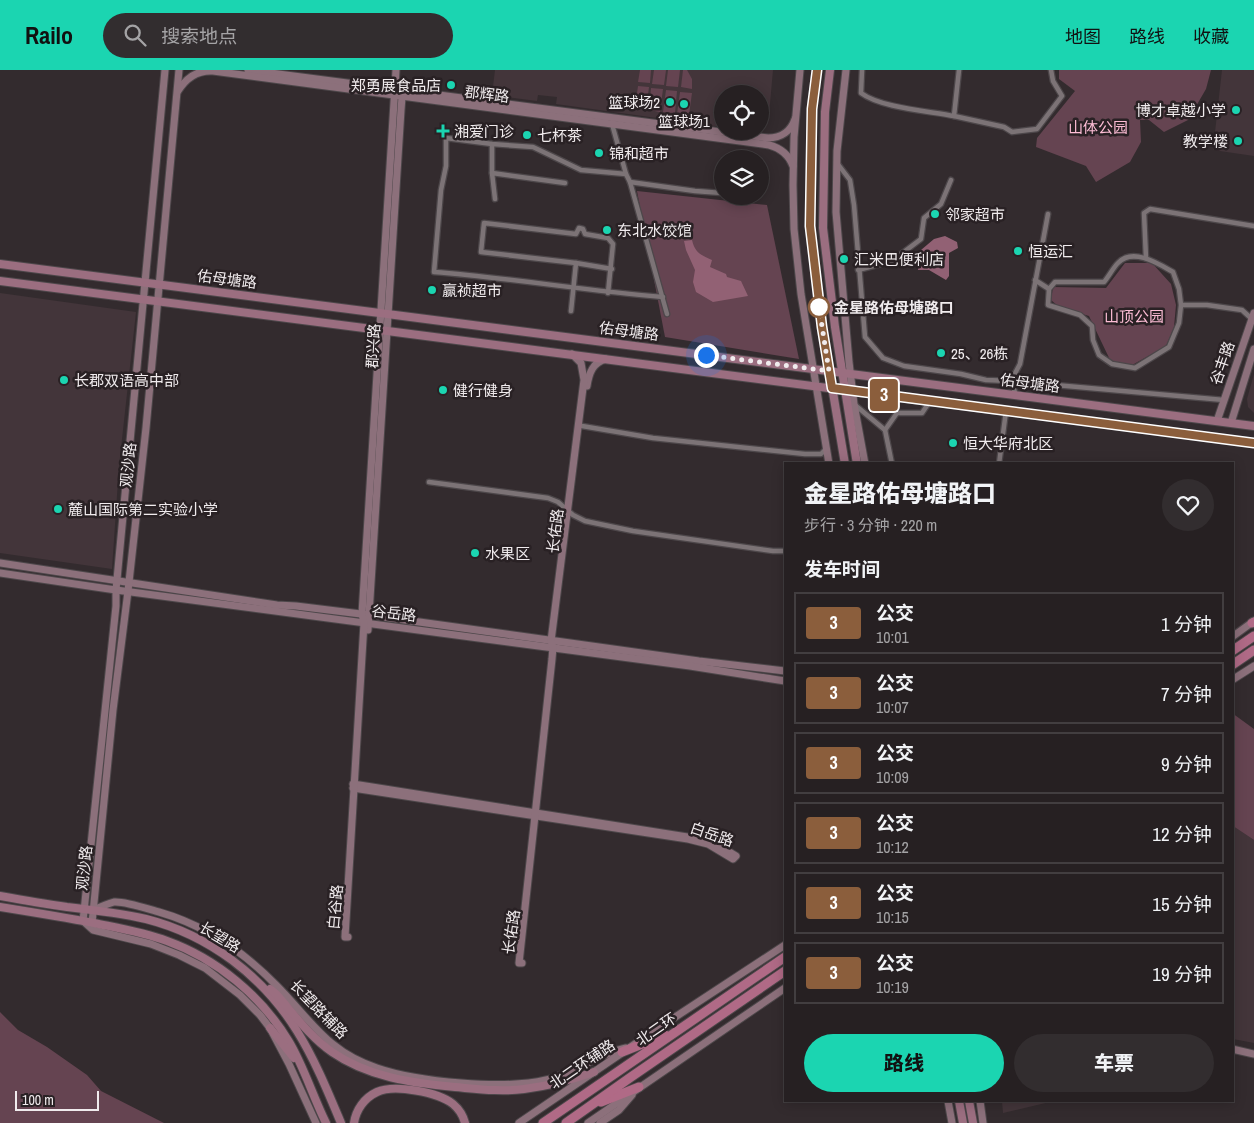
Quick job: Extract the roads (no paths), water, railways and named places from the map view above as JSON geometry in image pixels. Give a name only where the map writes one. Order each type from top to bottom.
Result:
[{"type":"highway","points":[[1234,650],[1254,636]]},
{"type":"highway","points":[[1234,664],[1254,650]]},
{"type":"highway","name":"北二环","points":[[543,1123],[784,958]]},
{"type":"highway","name":"北二环","points":[[566,1123],[631,1076],[784,972]]},
{"type":"highway","points":[[626,1050],[681,1029]]},
{"type":"highway","points":[[590,1107],[639,1087]]},
{"type":"main road","name":"观沙路","points":[[83,921],[116,606],[165,70]]},
{"type":"main road","name":"观沙路","points":[[92,922],[113,710],[129,582],[158,302],[179,70]]},
{"type":"main road","name":"郡辉路","points":[[248,70],[774,146],[788,157],[793,166]]},
{"type":"main road","name":"郡兴路","points":[[396,70],[398,92]]},
{"type":"main road","name":"郡兴路","points":[[366,623],[400,70]]},
{"type":"main road","points":[[800,70],[795,119],[793,212],[801,294],[829,462]]},
{"type":"main road","points":[[817,70],[812,109],[810,226],[822,327],[844,462]]},
{"type":"main road","points":[[830,70],[825,112],[823,228],[849,390],[857,462]]},
{"type":"main road","points":[[846,70],[837,163],[836,212],[844,310],[846,373]]},
{"type":"main road","name":"郡辉路","points":[[177,94],[182,84],[190,77],[199,72],[208,71],[398,92],[768,138],[778,137],[785,133],[795,119]]},
{"type":"main road","name":"佑母塘路","points":[[0,264],[1254,426]]},
{"type":"main road","name":"佑母塘路","points":[[0,281],[1254,443]]},
{"type":"main road","name":"谷丰路","points":[[1217,421],[1253,318]]},
{"type":"main road","name":"谷丰路","points":[[1231,423],[1254,350]]},
{"type":"main road","name":"长佑路","points":[[536,815],[522,963],[519,962],[584,377],[581,363],[571,354]]},
{"type":"main road","name":"长佑路","points":[[569,511],[590,373],[597,363],[606,359]]},
{"type":"main road","points":[[849,390],[854,404],[865,462]]},
{"type":"main road","points":[[0,563],[554,644],[784,671]]},
{"type":"main road","name":"谷岳路","points":[[0,572],[116,590],[366,623],[554,644],[784,681]]},
{"type":"main road","points":[[1234,636],[1253,622]]},
{"type":"main road","name":"白谷路","points":[[355,786],[348,937],[345,937],[355,786],[366,623]]},
{"type":"main road","points":[[1234,679],[1254,666]]},
{"type":"main road","points":[[1245,672],[1254,672]]},
{"type":"main road","name":"白岳路","points":[[355,786],[699,842],[717,848],[733,859],[736,856],[718,845],[700,838],[536,815]]},
{"type":"main road","name":"长望路","points":[[0,896],[138,917],[167,926],[206,944],[228,957],[267,990],[297,1031],[315,1064],[342,1123]]},
{"type":"main road","name":"长望路辅路","points":[[93,910],[116,902],[124,903],[164,914],[209,933],[242,954],[260,969],[333,1046],[362,1063],[390,1072],[456,1082],[520,1084],[546,1080],[609,1053],[626,1050]]},
{"type":"main road","name":"长望路","points":[[0,907],[133,930],[168,941],[197,954],[224,972],[251,994],[275,1021],[290,1042],[325,1121]]},
{"type":"main road","points":[[83,921],[93,930],[157,946],[199,965],[240,995],[260,1015],[300,1065]]},
{"type":"main road","name":"北二环辅路","points":[[520,1123],[784,946]]},
{"type":"main road","points":[[249,973],[276,994],[320,1043],[342,1058],[374,1074],[419,1083],[502,1090],[547,1086],[594,1072]]},
{"type":"main road","points":[[588,1123],[784,989]]},
{"type":"main road","points":[[270,1028],[316,1123]]},
{"type":"main road","points":[[1234,1049],[1254,1054]]},
{"type":"main road","points":[[600,1123],[619,1110],[639,1087]]},
{"type":"main road","points":[[354,1123],[357,1113],[365,1101],[377,1092],[393,1089],[421,1092],[444,1098],[457,1107],[465,1123]]},
{"type":"main road","points":[[948,1102],[952,1123]]},
{"type":"main road","points":[[959,1102],[962,1123]]},
{"type":"main road","points":[[969,1102],[973,1123]]},
{"type":"main road","points":[[980,1102],[983,1123]]},
{"type":"street","points":[[862,70],[861,93],[869,99],[1004,127],[1012,132],[1037,129],[1062,96],[1053,81],[1051,70]]},
{"type":"street","points":[[954,116],[959,70]]},
{"type":"street","points":[[612,124],[667,314]]},
{"type":"street","points":[[626,174],[581,170],[533,148],[446,138],[446,166],[434,272],[663,298]]},
{"type":"street","points":[[492,144],[492,173],[495,199]]},
{"type":"street","points":[[837,163],[850,180],[854,205],[865,337],[883,358],[904,366],[961,374],[986,380],[1224,400]]},
{"type":"street","points":[[492,173],[565,182]]},
{"type":"street","points":[[858,270],[892,262],[921,239],[924,218],[941,204],[951,180]]},
{"type":"street","points":[[630,182],[714,192]]},
{"type":"street","points":[[1146,258],[1144,214],[1150,209],[1254,226]]},
{"type":"street","points":[[1016,395],[1011,381],[1020,364],[1048,214]]},
{"type":"street","points":[[608,293],[612,269],[613,244],[608,238],[585,234],[583,229],[579,228],[576,234],[484,223],[481,252],[612,269]]},
{"type":"street","points":[[1131,256],[1146,258],[1174,272],[1181,305],[1179,323],[1169,347],[1134,368],[1112,364],[1099,355],[1093,340],[1092,326],[1080,315],[1048,305],[1048,289],[1055,282],[1104,282],[1120,261],[1131,256]]},
{"type":"street","points":[[571,311],[576,263]]},
{"type":"street","points":[[1036,280],[1048,289]]},
{"type":"street","points":[[1181,305],[1207,305],[1242,310],[1253,318]]},
{"type":"street","points":[[885,430],[897,413],[922,412],[930,401]]},
{"type":"street","points":[[854,404],[885,430],[892,462]]},
{"type":"street","points":[[999,462],[1006,411]]},
{"type":"street","points":[[582,426],[653,438],[805,454],[821,454],[826,449]]},
{"type":"street","points":[[428,482],[548,498],[558,502],[585,521],[633,531],[784,551]]},
{"type":"place","name":"郑勇展食品店","points":[[451,85]]},
{"type":"place","name":"篮球场2","points":[[670,102]]},
{"type":"place","name":"篮球场1","points":[[684,104]]},
{"type":"place","name":"博才卓越小学","points":[[1236,110]]},
{"type":"place","name":"湘爱门诊","points":[[443,131]]},
{"type":"place","name":"七杯茶","points":[[527,135]]},
{"type":"place","name":"教学楼","points":[[1238,141]]},
{"type":"place","name":"锦和超市","points":[[599,153]]},
{"type":"place","name":"邻家超市","points":[[935,214]]},
{"type":"place","name":"东北水饺馆","points":[[607,230]]},
{"type":"place","name":"恒运汇","points":[[1018,251]]},
{"type":"place","name":"汇米巴便利店","points":[[844,259]]},
{"type":"place","name":"赢祯超市","points":[[432,290]]},
{"type":"place","name":"金星路佑母塘路口","points":[[819,307]]},
{"type":"place","name":"25、26栋","points":[[941,353]]},
{"type":"place","name":"长郡双语高中部","points":[[64,380]]},
{"type":"place","name":"健行健身","points":[[443,390]]},
{"type":"place","name":"恒大华府北区","points":[[953,443]]},
{"type":"place","name":"麓山国际第二实验小学","points":[[58,509]]},
{"type":"place","name":"水果区","points":[[475,553]]},
{"type":"park label","name":"山体公园","points":[[1098,127]]},
{"type":"park label","name":"山顶公园","points":[[1134,316]]}]
